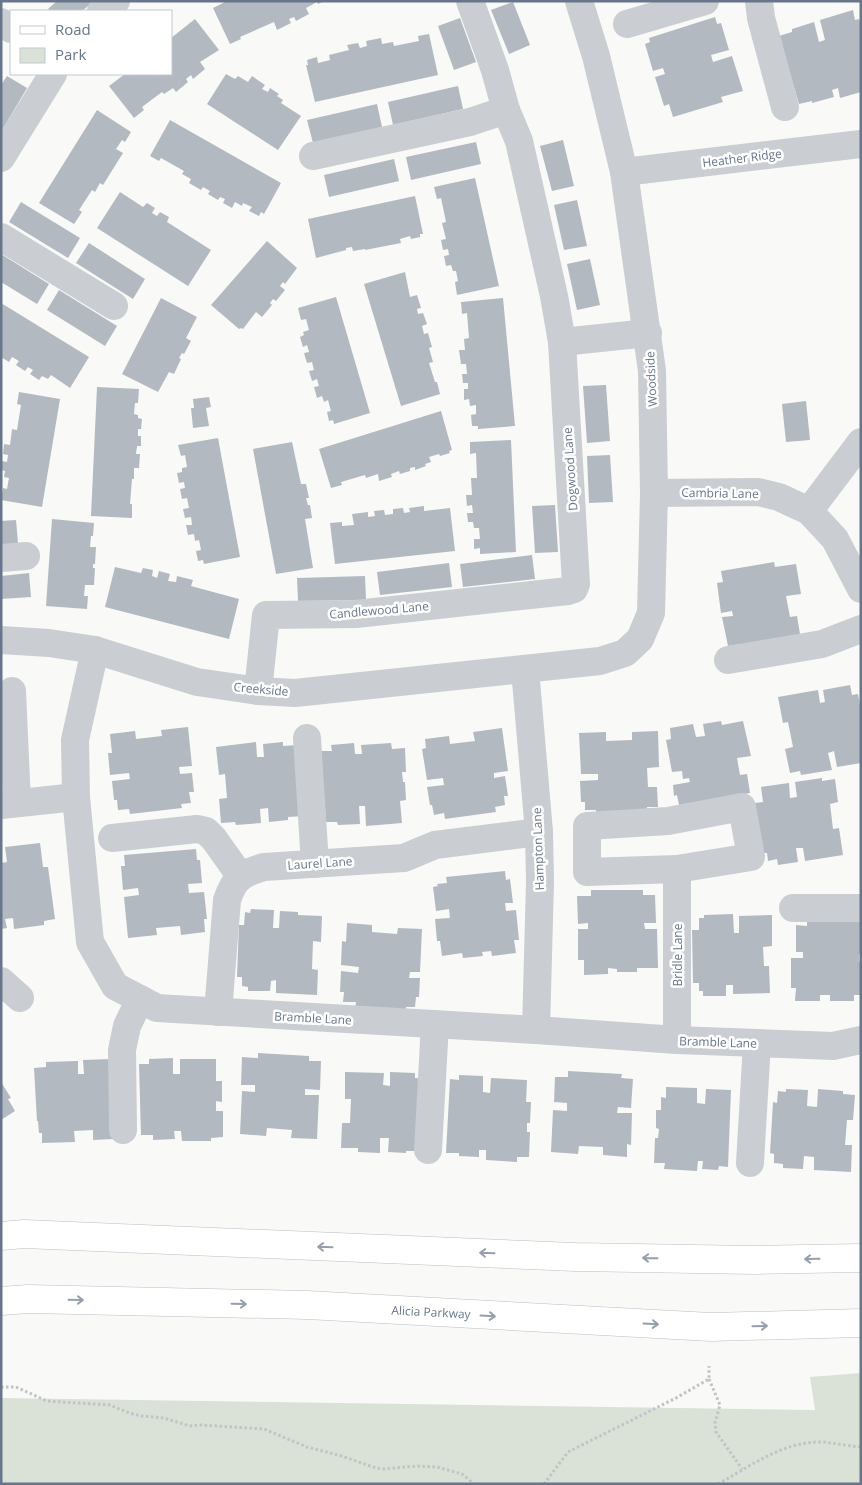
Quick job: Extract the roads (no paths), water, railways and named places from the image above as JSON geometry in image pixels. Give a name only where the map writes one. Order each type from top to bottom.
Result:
[{"type":"main road","points":[[1,1236],[24,1234],[575,1257],[754,1260],[861,1258]]},
{"type":"main road","name":"Alicia Parkway","points":[[1,1301],[307,1305],[711,1327],[861,1323]]},
{"type":"street","points":[[102,10],[116,1]]},
{"type":"street","name":"Dogwood Lane","points":[[470,1],[495,70],[506,110],[519,142],[554,296],[562,342],[576,573],[574,589],[568,591]]},
{"type":"street","name":"Woodside","points":[[524,669],[600,660],[625,653],[640,640],[651,613],[654,493],[652,370],[648,333],[624,172],[596,56],[579,1]]},
{"type":"street","points":[[627,24],[705,1]]},
{"type":"street","points":[[759,1],[761,18],[785,107]]},
{"type":"street","points":[[1,158],[52,75]]},
{"type":"street","points":[[312,156],[470,122],[506,110]]},
{"type":"street","name":"Heather Ridge","points":[[624,172],[861,144]]},
{"type":"street","points":[[1,237],[114,306]]},
{"type":"street","points":[[562,342],[648,333]]},
{"type":"street","points":[[809,511],[860,446]]},
{"type":"street","name":"Cambria Lane","points":[[654,493],[758,492],[780,497],[809,511],[835,539],[861,590]]},
{"type":"street","name":"Candlewood Lane","points":[[258,691],[266,616],[356,614],[568,591]]},
{"type":"street","points":[[728,660],[822,644],[861,629]]},
{"type":"street","name":"Creekside","points":[[1,640],[49,643],[95,650],[197,682],[258,691],[295,693],[524,669]]},
{"type":"street","name":"Bramble Lane","points":[[95,650],[75,740],[76,797],[90,942],[115,986],[157,1008],[757,1044],[833,1046],[861,1040]]},
{"type":"street","name":"Hampton Lane","points":[[524,669],[539,832],[540,882],[536,1030]]},
{"type":"street","points":[[12,691],[9,804],[76,797]]},
{"type":"street","points":[[307,738],[316,864]]},
{"type":"street","points":[[742,807],[751,858],[677,869],[587,872],[587,826],[668,821],[742,807]]},
{"type":"street","points":[[112,838],[197,829],[206,831],[214,839],[241,877],[233,884],[227,900],[218,1012]]},
{"type":"street","name":"Laurel Lane","points":[[241,877],[245,873],[264,867],[404,858],[434,845],[539,832]]},
{"type":"street","name":"Bridle Lane","points":[[677,869],[677,1040]]},
{"type":"street","points":[[793,908],[861,908]]},
{"type":"street","points":[[123,1130],[122,1050],[127,1026],[140,999]]},
{"type":"street","points":[[428,1150],[435,1024]]},
{"type":"street","points":[[750,1163],[757,1044]]}]
